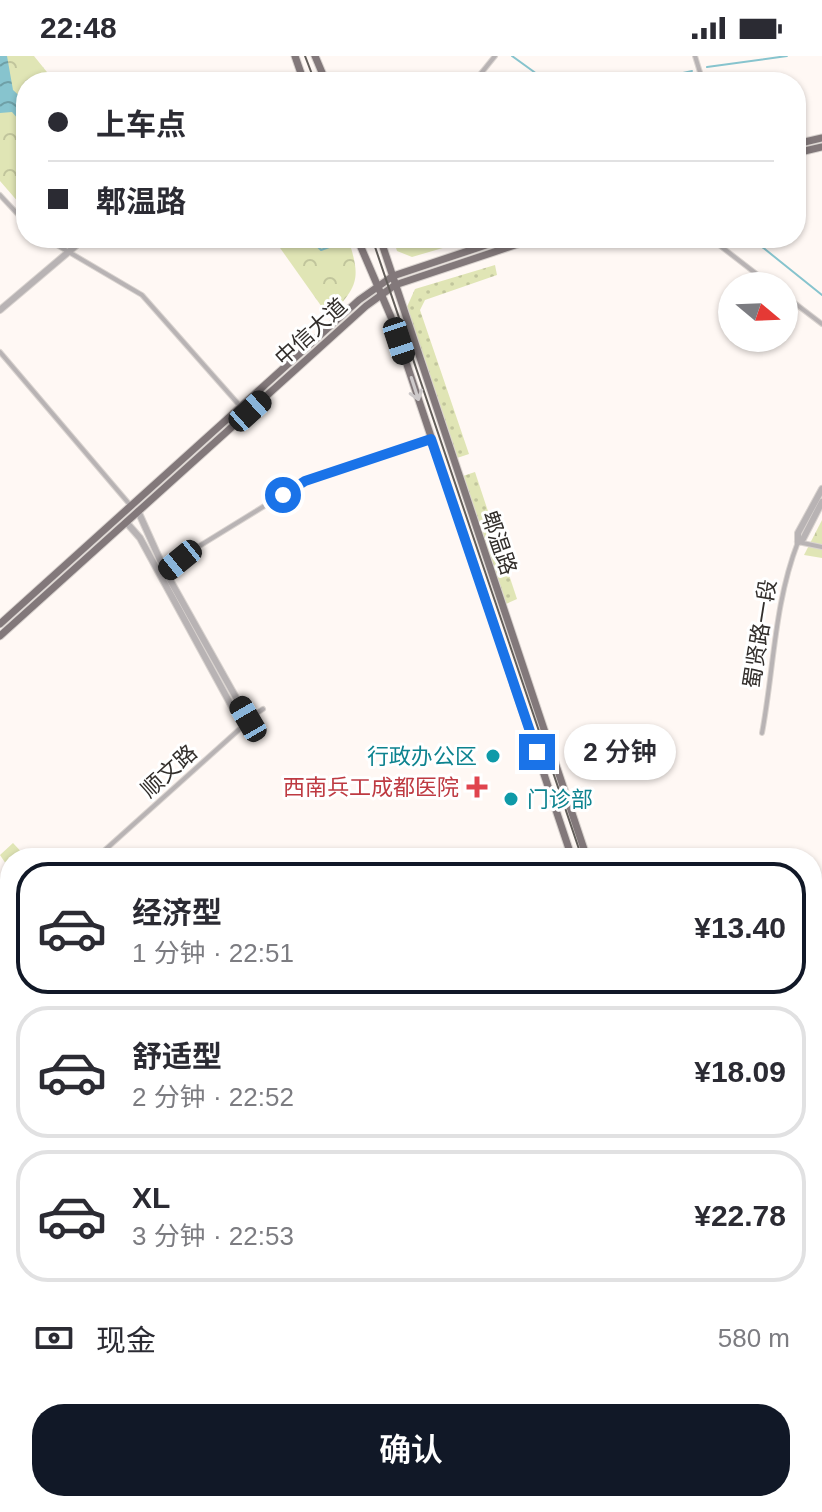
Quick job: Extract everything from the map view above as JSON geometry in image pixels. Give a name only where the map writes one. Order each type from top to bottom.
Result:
[{"type":"main road","name":"郫温路","points":[[361,248],[381,295],[431,439],[569,848]]},
{"type":"main road","name":"郫温路","points":[[383,248],[584,848]]},
{"type":"main road","name":"中信大道","points":[[0,636],[126,522],[135,508],[241,407],[377,287],[393,276],[477,248]]},
{"type":"main road","name":"中信大道","points":[[0,624],[381,295],[395,285],[506,248]]},
{"type":"street","points":[[0,195],[16,212]]},
{"type":"street","points":[[60,248],[142,295],[241,407]]},
{"type":"street","points":[[0,310],[71,248]]},
{"type":"street","points":[[723,248],[754,272]]},
{"type":"street","points":[[798,306],[822,324]]},
{"type":"street","points":[[0,352],[135,508],[165,571],[248,719]]},
{"type":"street","points":[[165,571],[188,553],[305,481],[431,439]]},
{"type":"street","name":"蜀贤路一段","points":[[762,733],[771,648],[798,533],[822,489]]},
{"type":"street","name":"蜀贤路一段","points":[[798,542],[803,539],[822,502]]},
{"type":"street","points":[[126,522],[140,538],[243,727]]},
{"type":"street","points":[[798,542],[822,547]]},
{"type":"street","name":"顺文路","points":[[107,848],[243,727],[248,719],[263,709]]},
{"type":"green space","points":[[0,56],[34,56],[47,72],[16,72],[16,199],[0,181]]},
{"type":"green space","points":[[280,248],[351,248],[355,281],[329,317]]},
{"type":"green space","points":[[396,248],[443,248],[412,257]]},
{"type":"green space","points":[[495,265],[497,275],[425,300],[420,310],[469,454],[457,458],[406,309],[415,289]]},
{"type":"green space","points":[[475,472],[517,599],[506,604],[463,476]]},
{"type":"green space","points":[[822,520],[822,558],[804,555]]},
{"type":"water","points":[[0,56],[7,56],[16,93],[16,117],[12,112],[0,113]]},
{"type":"waterway","points":[[512,56],[534,72]]},
{"type":"waterway","points":[[707,67],[787,56]]},
{"type":"waterway","points":[[687,72],[692,71]]},
{"type":"waterway","points":[[319,248],[327,248]]},
{"type":"waterway","points":[[763,248],[822,295]]},
{"type":"tram line","points":[[305,56],[311,72]]},
{"type":"tram line","points":[[375,248],[579,848]]},
{"type":"place","name":"行政办公区","points":[[493,756]]},
{"type":"place","name":"西南兵工成都医院","points":[[477,787]]},
{"type":"place","name":"门诊部","points":[[511,799]]},
{"type":"route","points":[[283,495],[305,481],[431,439],[537,752]]}]
